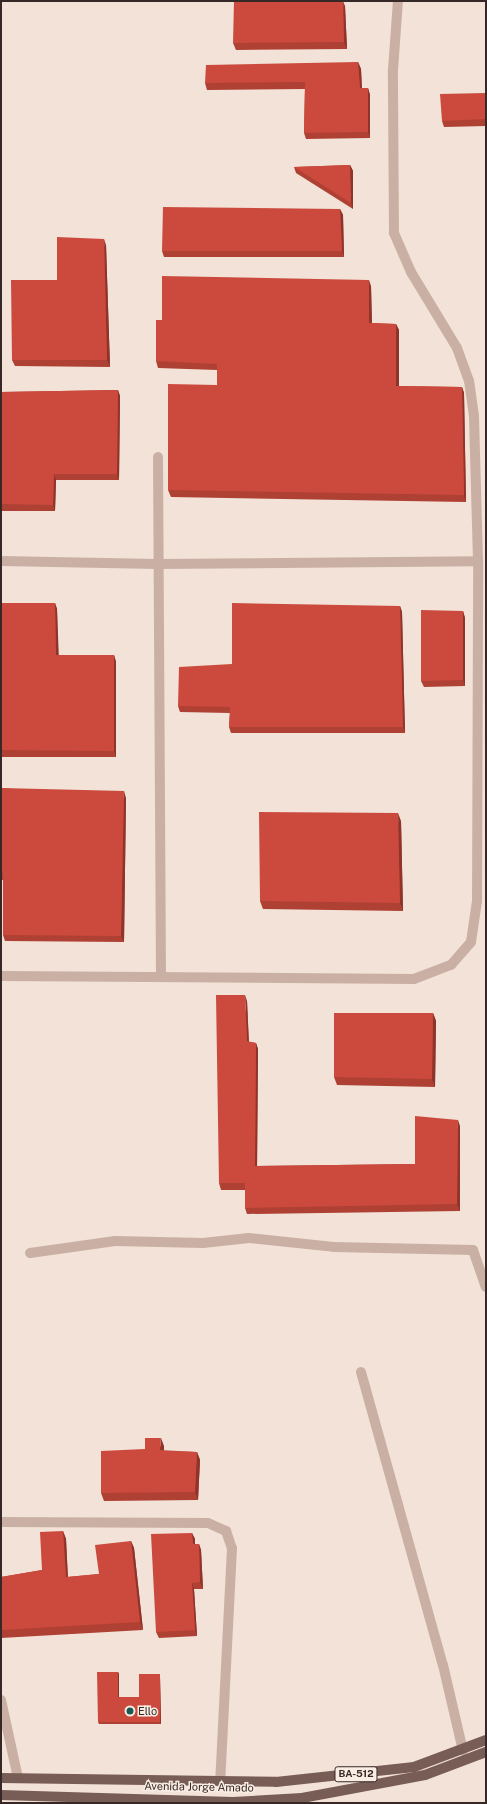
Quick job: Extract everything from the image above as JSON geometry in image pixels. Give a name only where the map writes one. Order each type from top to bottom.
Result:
[{"type":"main road","name":"Avenida Jorge Amado","points":[[1,1778],[276,1782],[414,1767],[463,1751],[486,1740]]},
{"type":"main road","name":"Avenida Jorge Amado","points":[[1,1795],[27,1799],[232,1802],[302,1798],[425,1775],[486,1752]]},
{"type":"street","points":[[1,976],[414,979],[434,974],[461,957],[476,926],[478,561],[474,416],[469,381],[457,348],[411,272],[394,232],[392,138],[398,1]]},
{"type":"street","points":[[158,457],[157,564],[161,977]]},
{"type":"street","points":[[1,561],[157,564],[478,561]]},
{"type":"street","points":[[30,1253],[115,1241],[203,1242],[249,1238],[334,1247],[473,1250],[486,1287]]},
{"type":"street","points":[[362,1372],[443,1665],[463,1751]]},
{"type":"street","points":[[1,1522],[208,1524],[226,1531],[232,1548],[220,1781]]},
{"type":"street","points":[[1,1700],[18,1778]]},
{"type":"building","points":[[234,1],[343,1],[344,42],[233,43]]},
{"type":"building","points":[[358,62],[360,88],[368,88],[368,132],[304,133],[305,82],[205,83],[206,65]]},
{"type":"building","points":[[486,93],[486,119],[442,121],[440,94]]},
{"type":"building","points":[[350,165],[351,203],[294,167]]},
{"type":"building","points":[[163,207],[340,209],[342,251],[162,251]]},
{"type":"building","points":[[57,237],[104,239],[107,360],[12,360],[11,280],[57,280]]},
{"type":"building","points":[[486,252],[486,281],[485,281]]},
{"type":"building","points":[[162,276],[369,280],[369,323],[396,324],[396,386],[462,387],[464,495],[168,490],[168,384],[217,385],[217,364],[156,361],[156,320],[162,320]]},
{"type":"building","points":[[118,390],[117,474],[54,474],[53,505],[1,504],[1,392]]},
{"type":"building","points":[[1,603],[55,603],[56,655],[114,655],[114,751],[1,750]]},
{"type":"building","points":[[232,603],[400,606],[403,727],[229,727],[230,707],[178,706],[179,667],[232,664]]},
{"type":"building","points":[[421,610],[463,611],[463,680],[421,681]]},
{"type":"building","points":[[1,788],[124,791],[121,936],[3,935]]},
{"type":"building","points":[[259,812],[398,813],[400,903],[260,901]]},
{"type":"building","points":[[216,995],[245,995],[247,1041],[256,1043],[255,1166],[415,1164],[415,1116],[458,1120],[457,1204],[245,1208],[245,1183],[219,1183]]},
{"type":"building","points":[[334,1013],[433,1013],[432,1079],[334,1077]]},
{"type":"building","points":[[145,1438],[161,1438],[160,1450],[197,1452],[195,1492],[101,1493],[101,1451],[145,1449]]},
{"type":"building","points":[[63,1531],[66,1577],[99,1574],[95,1545],[131,1541],[140,1622],[1,1630],[1,1577],[42,1570],[40,1532]]},
{"type":"building","points":[[192,1533],[193,1544],[199,1544],[200,1582],[192,1583],[195,1630],[156,1632],[151,1534]]},
{"type":"building","name":"Ello","points":[[97,1672],[118,1672],[118,1697],[139,1697],[139,1674],[160,1674],[160,1722],[98,1722]]},
{"type":"place","name":"Ello","points":[[130,1711]]}]
